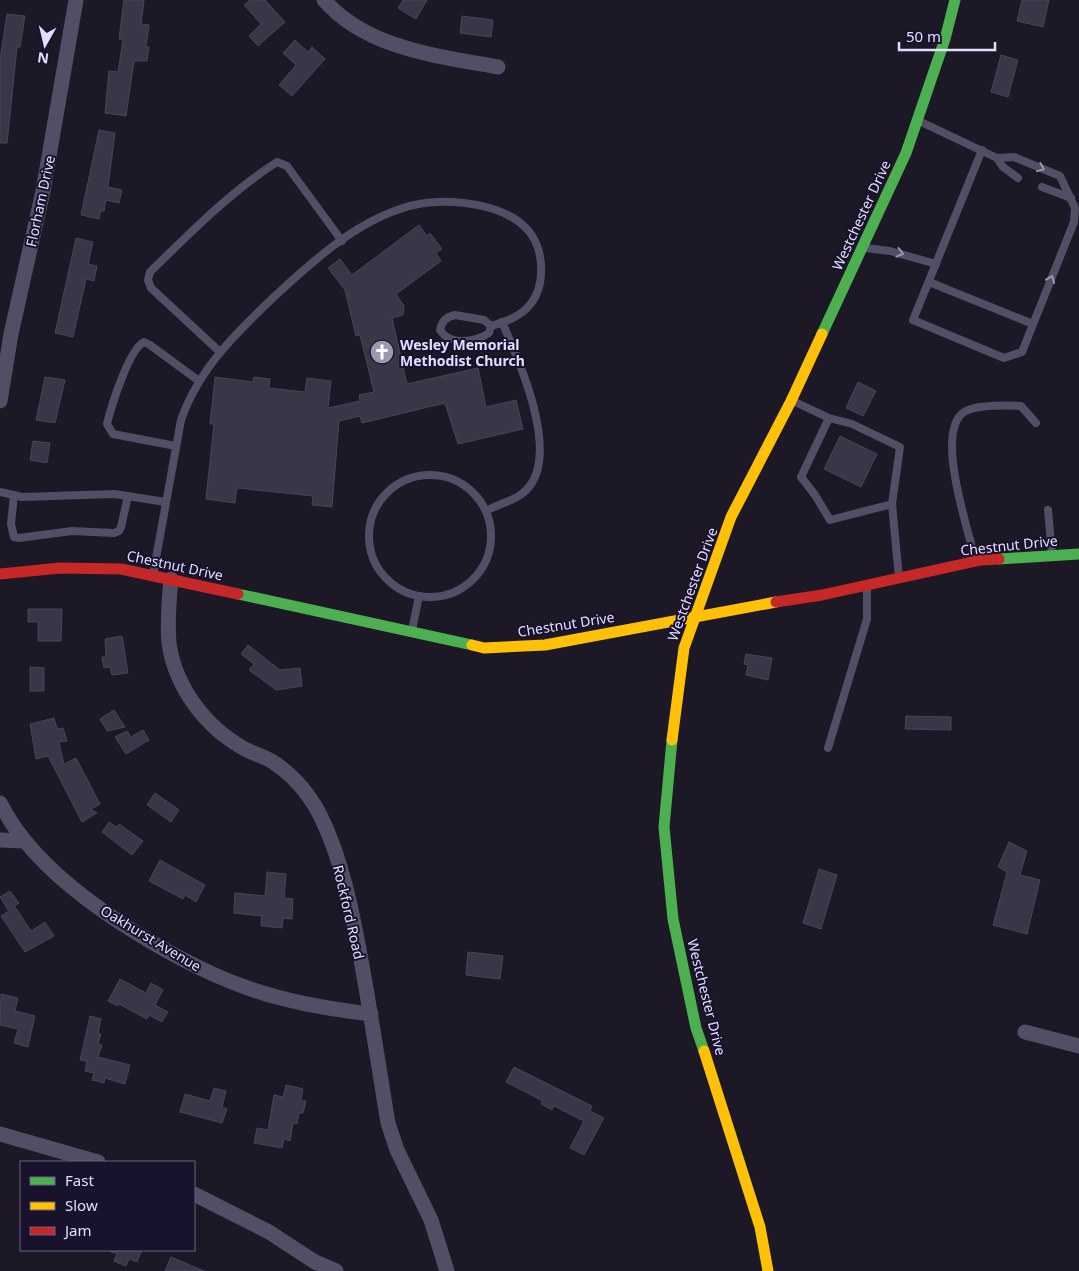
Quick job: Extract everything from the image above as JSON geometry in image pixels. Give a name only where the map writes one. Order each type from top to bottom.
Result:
[{"type":"main road","name":"Westchester Drive","points":[[768,1271],[760,1227],[696,1028],[673,918],[664,826],[672,735],[684,648],[731,517],[791,401],[906,153],[945,39],[955,0]]},
{"type":"main road","name":"Chestnut Drive","points":[[0,574],[35,568],[76,565],[121,568],[484,648],[515,648],[545,645],[867,585],[976,561],[1052,554],[1079,554]]},
{"type":"street","name":"Florham Drive","points":[[0,401],[11,334],[43,191],[76,0]]},
{"type":"street","points":[[324,0],[357,26],[388,43],[436,56],[498,67]]},
{"type":"street","name":"Rockford Road","points":[[171,578],[168,618],[169,644],[177,673],[189,697],[205,718],[223,735],[245,749],[272,761],[289,774],[307,793],[320,816],[343,876],[371,1014],[388,1123],[397,1150],[431,1220],[447,1271]]},
{"type":"street","name":"Oakhurst Avenue","points":[[0,803],[24,841],[44,862],[101,909],[189,962],[266,994],[332,1009],[371,1014]]},
{"type":"street","points":[[0,840],[24,841]]},
{"type":"street","points":[[1025,1032],[1079,1046]]},
{"type":"street","points":[[0,1134],[94,1161]]},
{"type":"street","points":[[195,1195],[269,1232],[315,1262],[336,1271]]},
{"type":"lane","points":[[917,120],[997,158],[1003,167],[1018,178]]},
{"type":"lane","points":[[982,150],[913,320],[1004,358],[1022,352],[1074,222],[1075,208],[1060,176],[1014,157],[997,158]]},
{"type":"lane","points":[[220,352],[151,288],[148,280],[150,272],[192,231],[227,200],[277,162],[287,166],[342,241]]},
{"type":"lane","points":[[1042,187],[1071,198]]},
{"type":"lane","points":[[152,575],[176,446],[188,401],[207,367],[297,276],[342,241],[380,217],[401,208],[431,201],[489,208],[511,218],[526,228],[536,242],[541,265],[539,287],[528,307],[513,318],[490,326]]},
{"type":"lane","points":[[862,248],[890,251],[936,264]]},
{"type":"lane","points":[[929,282],[1033,324]]},
{"type":"lane","points":[[455,314],[484,320],[490,326],[489,333],[484,336],[462,341],[452,341],[444,337],[440,330],[441,324],[446,317],[455,314]]},
{"type":"lane","points":[[486,511],[515,498],[529,487],[538,470],[541,458],[529,388],[502,322]]},
{"type":"lane","points":[[176,446],[113,434],[107,424],[112,405],[126,369],[139,345],[144,342],[150,344],[199,382]]},
{"type":"lane","points":[[791,401],[830,418],[852,424],[900,447],[892,504],[899,578]]},
{"type":"lane","points":[[976,561],[960,505],[953,462],[951,432],[953,425],[960,415],[967,410],[1011,405],[1021,406],[1036,423]]},
{"type":"lane","points":[[830,418],[801,477],[815,495],[830,520],[892,504]]},
{"type":"lane","points":[[429,474],[458,481],[475,494],[486,511],[491,530],[490,550],[482,568],[470,582],[453,593],[434,597],[419,596],[396,587],[382,574],[372,557],[368,537],[369,523],[374,509],[381,498],[397,484],[416,476],[429,474]]},
{"type":"lane","points":[[0,492],[30,497],[114,494],[166,502]]},
{"type":"lane","points":[[14,495],[11,524],[14,536],[19,538],[72,531],[114,533],[121,527],[128,496]]},
{"type":"lane","points":[[1048,510],[1052,554]]},
{"type":"lane","points":[[828,748],[867,619],[867,585]]},
{"type":"lane","points":[[412,633],[419,596]]},
{"type":"building","points":[[124,0],[144,0],[141,24],[149,25],[146,47],[149,47],[147,61],[134,61],[126,116],[105,113],[109,71],[118,72],[123,40],[119,39]]},
{"type":"building","points":[[250,0],[265,0],[285,22],[258,46],[249,36],[261,24],[244,5]]},
{"type":"building","points":[[403,0],[427,0],[416,19],[398,8]]},
{"type":"building","points":[[1022,0],[1049,0],[1043,27],[1017,21]]},
{"type":"building","points":[[7,14],[25,16],[20,47],[17,47],[7,143],[0,143],[0,60]]},
{"type":"building","points":[[462,16],[493,20],[491,37],[460,33]]},
{"type":"building","points":[[295,40],[308,52],[312,47],[325,59],[292,96],[279,85],[296,65],[283,53]]},
{"type":"building","points":[[1001,55],[1018,60],[1008,97],[991,92]]},
{"type":"building","points":[[99,130],[115,133],[108,187],[122,190],[119,203],[106,200],[104,211],[101,211],[99,219],[81,215]]},
{"type":"building","name":"Wesley Memorial Methodist Church","points":[[419,225],[427,236],[430,233],[442,249],[436,253],[441,261],[396,294],[404,306],[403,315],[392,318],[407,384],[478,368],[486,407],[516,400],[523,429],[458,444],[445,403],[362,423],[360,416],[339,421],[332,507],[312,505],[313,496],[237,488],[235,503],[206,499],[214,424],[210,424],[215,377],[253,382],[254,377],[270,379],[269,388],[305,392],[307,378],[331,381],[328,408],[360,401],[359,395],[374,392],[360,335],[356,336],[345,290],[328,268],[340,259],[352,275]]},
{"type":"building","points":[[76,238],[93,242],[88,264],[97,266],[94,281],[86,279],[73,337],[55,333]]},
{"type":"building","points":[[45,377],[65,380],[55,423],[36,420]]},
{"type":"building","points":[[858,382],[876,391],[863,416],[846,408]]},
{"type":"building","points":[[840,436],[877,454],[861,487],[824,469]]},
{"type":"building","points":[[33,441],[50,443],[47,463],[30,460]]},
{"type":"building","points":[[28,609],[62,609],[61,641],[38,641],[38,622],[28,622]]},
{"type":"building","points":[[122,636],[128,673],[112,675],[110,667],[104,668],[102,657],[106,657],[105,639]]},
{"type":"building","points":[[248,645],[280,670],[300,668],[302,686],[276,690],[249,670],[254,664],[241,654]]},
{"type":"building","points":[[746,654],[772,658],[768,680],[746,675],[748,665],[744,664]]},
{"type":"building","points":[[30,667],[44,668],[44,691],[30,691]]},
{"type":"building","points":[[114,710],[125,727],[107,731],[100,719]]},
{"type":"building","points":[[906,716],[951,717],[951,730],[905,729]]},
{"type":"building","points":[[54,718],[57,729],[63,728],[67,741],[59,742],[64,764],[76,758],[100,804],[91,809],[97,813],[82,822],[48,756],[36,759],[30,724]]},
{"type":"building","points":[[143,730],[149,740],[126,754],[115,737],[127,731],[131,737]]},
{"type":"building","points":[[155,793],[179,810],[171,822],[147,805]]},
{"type":"building","points":[[109,822],[116,827],[119,824],[143,841],[132,855],[102,832]]},
{"type":"building","points":[[1009,842],[1027,851],[1020,875],[1040,880],[1027,934],[993,925],[1007,872],[998,867]]},
{"type":"building","points":[[160,860],[205,885],[196,902],[185,895],[183,899],[149,881]]},
{"type":"building","points":[[819,869],[837,875],[821,929],[803,923]]},
{"type":"building","points":[[267,872],[286,874],[284,898],[293,899],[292,919],[283,918],[282,928],[261,926],[262,916],[234,913],[235,893],[265,896]]},
{"type":"building","points":[[10,891],[19,903],[8,910],[0,897]]},
{"type":"building","points":[[15,907],[31,931],[45,922],[54,936],[25,952],[1,916]]},
{"type":"building","points":[[468,952],[503,956],[500,979],[466,975]]},
{"type":"building","points":[[120,979],[146,993],[151,983],[163,990],[155,1005],[168,1012],[162,1022],[149,1015],[147,1019],[119,1004],[118,1006],[108,1001]]},
{"type":"building","points":[[1,994],[18,998],[15,1011],[35,1016],[28,1047],[14,1043],[18,1029],[0,1025]]},
{"type":"building","points":[[90,1016],[101,1019],[98,1033],[101,1034],[98,1044],[102,1045],[98,1057],[130,1065],[125,1084],[105,1078],[104,1083],[92,1080],[94,1073],[85,1071],[87,1061],[80,1060]]},
{"type":"building","points":[[514,1067],[592,1106],[590,1111],[604,1118],[584,1155],[570,1148],[584,1121],[554,1106],[552,1110],[541,1104],[543,1101],[506,1082]]},
{"type":"building","points":[[286,1085],[303,1089],[301,1100],[306,1101],[303,1113],[299,1113],[297,1124],[293,1123],[290,1141],[284,1139],[282,1148],[254,1143],[257,1128],[268,1130],[274,1095],[283,1097]]},
{"type":"building","points":[[214,1088],[226,1091],[222,1107],[227,1109],[222,1123],[180,1112],[185,1094],[210,1101]]},
{"type":"building","points":[[110,1251],[142,1251],[137,1262],[129,1259],[126,1266],[114,1261],[117,1254]]},
{"type":"building","points":[[171,1257],[204,1271],[165,1271]]},
{"type":"traffic: fast","points":[[822,334],[906,153],[945,39],[955,0]]},
{"type":"traffic: fast","points":[[999,559],[1079,554]]},
{"type":"traffic: fast","points":[[238,594],[472,645]]},
{"type":"traffic: fast","points":[[672,740],[664,827],[673,919],[696,1028],[704,1051]]},
{"type":"traffic: slow","points":[[672,740],[684,648],[731,517],[791,401],[822,334]]},
{"type":"traffic: slow","points":[[472,645],[484,648],[545,645],[776,602]]},
{"type":"traffic: slow","points":[[704,1051],[760,1227],[768,1271]]},
{"type":"traffic: jam","points":[[776,602],[822,595],[981,560],[999,559]]},
{"type":"traffic: jam","points":[[0,574],[60,568],[121,569],[238,594]]},
{"type":"place","name":"Wesley Memorial Methodist Church","points":[[382,352]]}]
